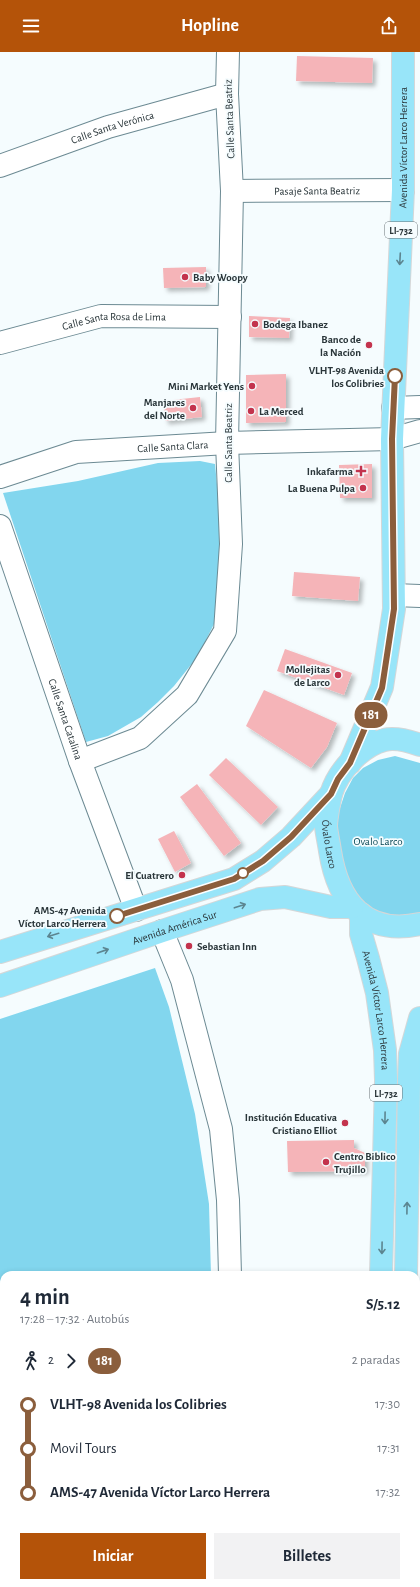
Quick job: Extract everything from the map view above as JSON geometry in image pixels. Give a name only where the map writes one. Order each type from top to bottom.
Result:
[{"type":"main road","name":"Avenida Víctor Larco Herrera","points":[[350,763],[382,688],[394,602],[392,439],[403,190],[404,52]]},
{"type":"main road","name":"Óvalo Larco","points":[[357,910],[339,886],[333,871],[326,828],[331,794],[338,779],[350,763],[366,747],[386,740],[408,740],[420,745]]},
{"type":"main road","points":[[0,952],[234,879],[263,861],[291,837],[331,794]]},
{"type":"main road","name":"Avenida América Sur","points":[[0,986],[260,899],[285,897],[331,907],[357,910]]},
{"type":"main road","name":"Avenida Víctor Larco Herrera","points":[[357,910],[361,934],[377,993],[385,1050],[386,1080],[381,1271]]},
{"type":"main road","points":[[357,910],[378,923],[407,927],[420,924]]},
{"type":"main road","name":"LI-732","points":[[406,1271],[410,1054],[420,1018]]},
{"type":"street","name":"Calle Santa Beatriz","points":[[80,761],[140,738],[187,695],[225,630],[231,544],[227,443],[232,191],[227,94],[228,52]]},
{"type":"street","name":"Calle Santa Verónica","points":[[0,166],[108,127],[227,94]]},
{"type":"street","name":"Pasaje Santa Beatriz","points":[[232,191],[403,190]]},
{"type":"street","name":"Calle Santa Rosa de Lima","points":[[0,343],[101,316],[230,316]]},
{"type":"street","points":[[393,408],[420,408]]},
{"type":"street","name":"Calle Santa Clara","points":[[0,477],[76,452],[227,443],[392,439],[420,431]]},
{"type":"street","name":"Calle Santa Catalina","points":[[0,526],[80,761],[136,910]]},
{"type":"street","points":[[394,602],[420,596]]},
{"type":"street","points":[[394,602],[420,609]]},
{"type":"street","points":[[162,931],[182,980],[221,1129],[228,1200],[230,1271]]},
{"type":"street","points":[[386,1080],[409,1081]]},
{"type":"green space","points":[[200,461],[215,464],[220,515],[227,553],[214,624],[198,656],[174,686],[158,702],[141,717],[108,736],[86,742],[3,493],[78,481],[158,463]]},
{"type":"green space","name":"Ovalo Larco","points":[[395,756],[420,763],[420,920],[371,921],[341,879],[336,833],[339,811],[345,793],[353,778],[363,768],[378,760]]},
{"type":"green space","points":[[155,968],[169,1007],[195,1114],[209,1204],[211,1271],[0,1271],[0,1019]]},
{"type":"building","points":[[297,56],[373,58],[372,83],[296,81]]},
{"type":"building","name":"Baby Woopy","points":[[206,267],[206,287],[164,288],[163,268]]},
{"type":"building","points":[[249,316],[290,318],[289,338],[249,337]]},
{"type":"building","points":[[286,374],[286,422],[246,423],[246,375]]},
{"type":"building","points":[[200,397],[202,417],[165,421],[163,401]]},
{"type":"building","points":[[372,464],[372,498],[340,498],[339,465]]},
{"type":"building","points":[[294,572],[360,577],[358,601],[292,596]]},
{"type":"building","points":[[285,649],[352,673],[344,695],[277,671]]},
{"type":"building","points":[[264,690],[337,723],[327,747],[311,768],[246,726]]},
{"type":"building","points":[[226,758],[278,807],[261,825],[209,775]]},
{"type":"building","points":[[197,784],[241,843],[224,856],[180,797]]},
{"type":"building","points":[[174,831],[191,863],[175,872],[158,839]]},
{"type":"building","name":"Centro Biblico Trujillo","points":[[354,1140],[354,1148],[365,1153],[365,1171],[288,1172],[287,1141]]},
{"type":"bus line","name":"181","points":[[117,916],[234,879],[263,861],[291,837],[331,794],[338,779],[350,763],[382,688],[394,609],[392,439],[395,376]]},
{"type":"place","name":"Baby Woopy","points":[[185,277]]},
{"type":"place","name":"Bodega Ibanez","points":[[255,324]]},
{"type":"place","name":"Banco de la Nación","points":[[369,345]]},
{"type":"place","name":"VLHT-98 Avenida los Colibries","points":[[395,376]]},
{"type":"place","name":"Mini Market Yens","points":[[252,386]]},
{"type":"place","name":"Manjares del Norte","points":[[193,408]]},
{"type":"place","name":"La Merced","points":[[251,411]]},
{"type":"place","name":"Inkafarma","points":[[361,471]]},
{"type":"place","name":"La Buena Pulpa","points":[[363,488]]},
{"type":"place","name":"Mollejitas de Larco","points":[[338,675]]},
{"type":"place","name":"El Cuatrero","points":[[182,875]]},
{"type":"place","name":"AMS-47 Avenida Víctor Larco Herrera","points":[[117,916]]},
{"type":"place","name":"Sebastian Inn","points":[[189,946]]},
{"type":"place","name":"Institución Educativa Cristiano Elliot","points":[[345,1123]]},
{"type":"place","name":"Centro Biblico Trujillo","points":[[326,1162]]}]
